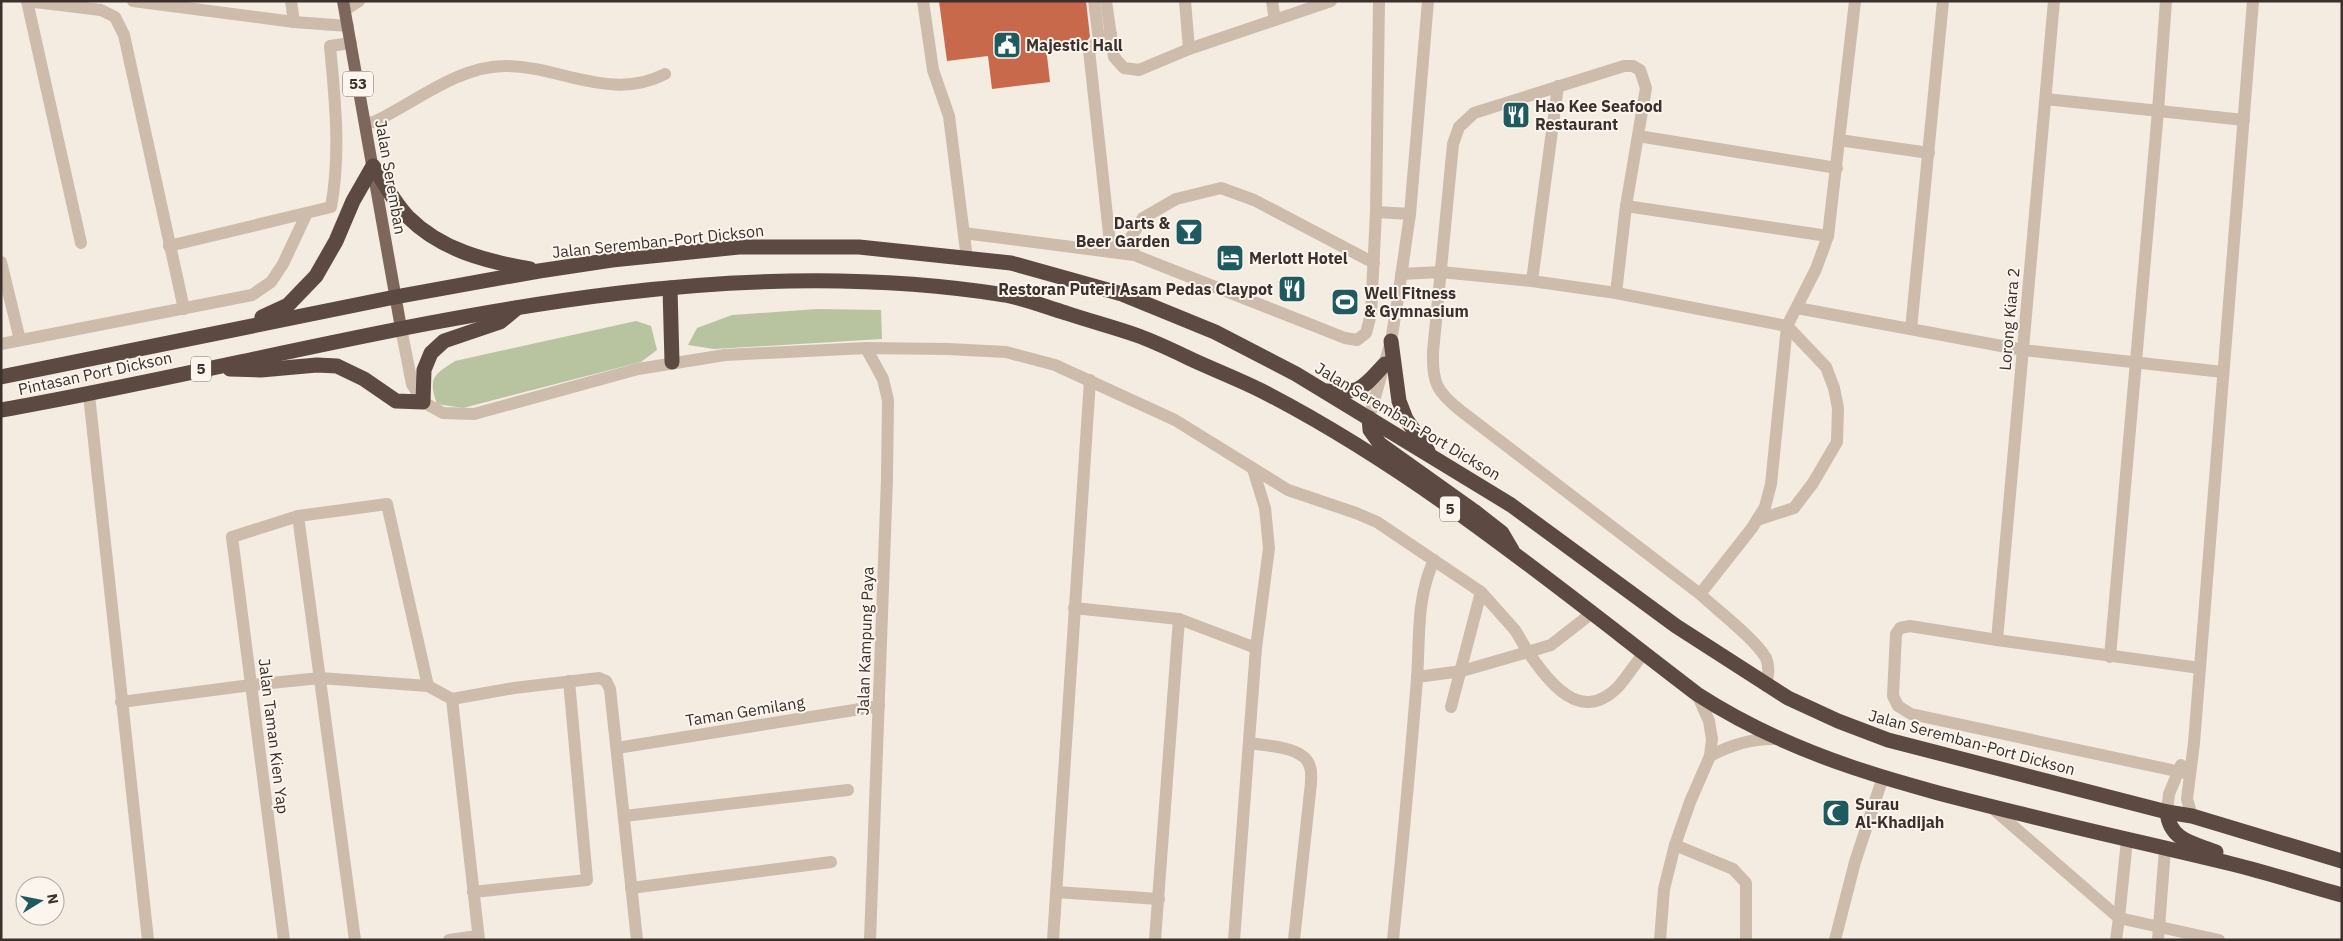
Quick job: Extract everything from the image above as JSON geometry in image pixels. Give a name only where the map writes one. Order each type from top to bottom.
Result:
[{"type":"highway","points":[[241,327],[288,305],[316,276],[336,241],[353,201],[373,166],[406,216],[425,232],[453,248],[490,262],[539,271]]},
{"type":"highway","name":"Jalan Seremban-Port Dickson","points":[[395,297],[612,260],[739,247],[859,248],[1011,263],[1122,294],[1215,332],[1323,390],[1511,505],[1676,626],[1766,686],[1838,721],[1888,740],[2167,812],[2192,816],[2342,861]]},
{"type":"highway","name":"5","points":[[401,328],[518,307],[620,292],[781,280],[878,281],[1009,296],[1139,336],[1262,392],[1330,430],[1414,484],[1515,556],[1697,694],[1727,713],[1830,761],[1991,807],[2234,864],[2342,895]]},
{"type":"highway","points":[[670,288],[672,362]]},
{"type":"highway","name":"Pintasan Port Dickson","points":[[1,377],[395,297]]},
{"type":"highway","points":[[206,368],[261,370],[317,365],[337,366],[364,379],[396,401],[423,402],[424,370],[431,353],[444,341],[500,322],[518,307]]},
{"type":"highway","name":"Pintasan Port Dickson","points":[[1,410],[89,395],[206,368],[401,328]]},
{"type":"highway","points":[[1391,341],[1399,401],[1406,419],[1430,454]]},
{"type":"highway","points":[[1323,390],[1347,393],[1361,389],[1385,364]]},
{"type":"highway","points":[[1369,418],[1370,430],[1380,444],[1502,533],[1515,556]]},
{"type":"highway","points":[[2167,812],[2168,824],[2180,839],[2218,853],[2234,864]]},
{"type":"main road","name":"Jalan Seremban","points":[[344,5],[401,328]]},
{"type":"street","points":[[81,243],[27,1],[101,10],[115,17],[124,35],[184,310]]},
{"type":"street","points":[[133,1],[204,6],[294,22],[348,26]]},
{"type":"street","points":[[291,1],[294,22]]},
{"type":"street","points":[[344,5],[359,1]]},
{"type":"street","points":[[923,1],[933,70],[949,116],[967,259]]},
{"type":"street","points":[[1094,1],[1099,40]]},
{"type":"street","points":[[1106,1],[1114,57],[1124,68],[1139,70],[1190,50],[1331,1]]},
{"type":"street","points":[[1185,1],[1190,50]]},
{"type":"street","points":[[1272,1],[1275,20]]},
{"type":"street","points":[[964,233],[1134,255],[1345,338],[1357,340],[1366,333],[1371,314],[1376,212],[1379,1]]},
{"type":"street","points":[[1369,418],[1391,341],[1410,214],[1428,1]]},
{"type":"street","points":[[1700,594],[1765,507],[1771,484],[1787,326],[1816,269],[1828,236],[1838,168],[1839,140],[1856,1]]},
{"type":"street","points":[[1911,329],[1943,1]]},
{"type":"street","name":"Lorong Kiara 2","points":[[1997,640],[2054,1]]},
{"type":"street","points":[[2110,657],[2166,1]]},
{"type":"street","points":[[2167,812],[2169,794],[2184,773],[2194,743],[2254,1]]},
{"type":"street","points":[[1111,34],[1099,40],[1089,50],[1111,252]]},
{"type":"street","points":[[169,246],[331,207],[336,180],[338,135],[330,46],[351,43]]},
{"type":"street","points":[[365,124],[376,121],[449,82],[478,69],[505,66],[529,69],[602,85],[632,85],[651,82],[665,74]]},
{"type":"street","points":[[1616,293],[1626,206],[1646,88],[1640,70],[1633,66],[1624,66],[1474,113],[1459,127],[1453,144],[1432,368],[1435,385],[1445,398],[1700,594],[1756,646],[1766,659],[1769,671],[1766,686]]},
{"type":"street","points":[[1532,281],[1558,86]]},
{"type":"street","points":[[2046,99],[2244,120]]},
{"type":"street","points":[[1638,136],[1838,168]]},
{"type":"street","points":[[1839,140],[1929,153]]},
{"type":"street","points":[[1134,255],[1131,236],[1143,218],[1176,198],[1220,188],[1254,200],[1374,263]]},
{"type":"street","points":[[1626,206],[1828,236]]},
{"type":"street","points":[[1376,212],[1410,214]]},
{"type":"street","points":[[1,344],[184,310],[252,295],[270,282],[283,264],[306,213]]},
{"type":"street","points":[[1,262],[20,340]]},
{"type":"street","points":[[1401,274],[1441,272],[1532,281],[1616,293],[1787,326],[1826,367],[1834,388],[1838,408],[1837,442],[1813,484],[1794,508],[1757,520]]},
{"type":"street","points":[[1797,308],[2023,350],[2136,364],[2223,372]]},
{"type":"street","points":[[401,328],[412,384],[423,402],[443,413],[474,414],[638,369],[672,362],[725,355],[866,348],[1006,352],[1055,365],[1090,380],[1175,420],[1288,490],[1377,522],[1481,592],[1515,630],[1543,674],[1567,698],[1587,702],[1604,697],[1618,687],[1644,653]]},
{"type":"street","name":"Jalan Kampung Paya","points":[[866,348],[883,379],[888,400],[870,940]]},
{"type":"street","points":[[1053,940],[1090,380]]},
{"type":"street","points":[[89,395],[148,940]]},
{"type":"street","points":[[1234,940],[1256,648],[1269,548],[1265,508],[1253,469]]},
{"type":"street","points":[[355,940],[298,516],[387,504],[428,686]]},
{"type":"street","name":"Jalan Taman Kien Yap","points":[[284,940],[232,537],[298,516]]},
{"type":"street","points":[[1393,940],[1417,677],[1419,616],[1426,579],[1434,560]]},
{"type":"street","points":[[1451,707],[1462,671],[1481,592]]},
{"type":"street","points":[[1074,608],[1179,619],[1256,648]]},
{"type":"street","points":[[1417,677],[1462,671],[1504,661],[1551,645],[1592,613]]},
{"type":"street","points":[[1156,940],[1179,619]]},
{"type":"street","points":[[2184,773],[1911,714],[1898,706],[1893,696],[1896,634],[1900,628],[1910,626],[2110,657],[2200,668]]},
{"type":"street","points":[[122,702],[320,678],[428,686],[452,699],[569,680],[594,678],[606,681],[610,689],[637,940]]},
{"type":"street","points":[[473,892],[587,880],[569,680]]},
{"type":"street","points":[[1660,940],[1664,889],[1675,845],[1690,802],[1710,756],[1712,739],[1709,721],[1697,694]]},
{"type":"street","points":[[450,940],[478,938],[452,699]]},
{"type":"street","name":"Taman Gemilang","points":[[616,748],[879,706]]},
{"type":"street","points":[[1710,756],[1724,748],[1758,738],[1782,739]]},
{"type":"street","points":[[1249,743],[1290,750],[1304,757],[1310,766],[1311,783],[1294,940]]},
{"type":"street","points":[[2184,773],[2187,799],[2192,816]]},
{"type":"street","points":[[1835,940],[1855,862],[1883,777]]},
{"type":"street","points":[[624,816],[848,790]]},
{"type":"street","points":[[1991,807],[2033,841],[2119,918],[2158,934],[2218,940]]},
{"type":"street","points":[[2116,940],[2127,840]]},
{"type":"street","points":[[1675,845],[1733,869],[1746,883],[1746,940]]},
{"type":"street","points":[[2158,934],[2165,849]]},
{"type":"street","points":[[631,888],[832,862]]},
{"type":"street","points":[[1056,892],[1159,899]]},
{"type":"green space","points":[[817,309],[881,310],[882,339],[714,349],[688,345],[697,328],[732,315]]},
{"type":"green space","points":[[636,321],[651,326],[657,350],[641,362],[463,408],[437,404],[433,388],[434,378],[455,361]]},
{"type":"building","name":"Majestic Hall","points":[[939,1],[1086,1],[1090,37],[1085,43],[1046,47],[1050,82],[992,89],[988,56],[947,61]]},
{"type":"place","name":"Majestic Hall","points":[[1007,45]]},
{"type":"place","name":"Hao Kee Seafood Restaurant","points":[[1516,115]]},
{"type":"place","name":"Darts & Beer Garden","points":[[1189,232]]},
{"type":"place","name":"Merlott Hotel","points":[[1230,258]]},
{"type":"place","name":"Restoran Puteri Asam Pedas Claypot","points":[[1292,289]]},
{"type":"place","name":"Well Fitness & Gymnasium","points":[[1345,302]]},
{"type":"place","name":"Surau Al-Khadijah","points":[[1836,813]]}]
